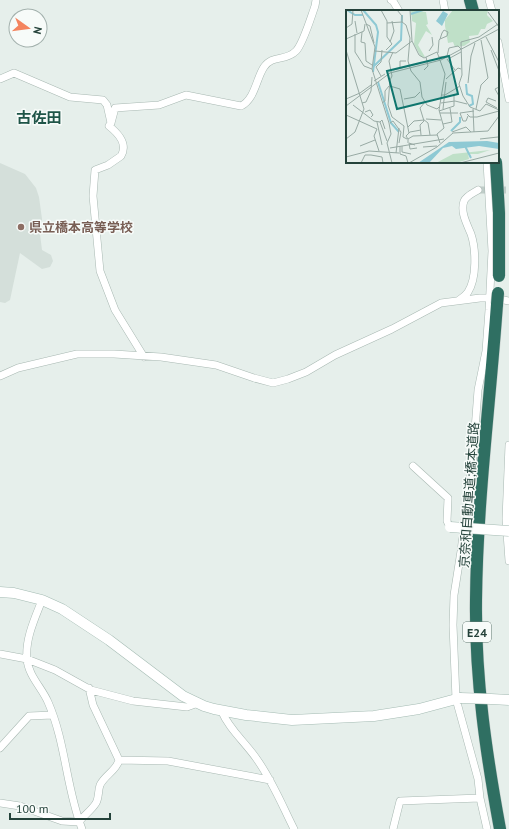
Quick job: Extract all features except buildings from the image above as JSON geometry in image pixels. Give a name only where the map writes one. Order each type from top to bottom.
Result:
[{"type":"highway","points":[[470,0],[473,10]]},
{"type":"highway","name":"京奈和自動車道;橋本道路","points":[[496,163],[499,213],[499,299],[479,514],[476,600],[477,661],[482,722],[500,829]]},
{"type":"street","points":[[144,356],[115,310],[100,271],[93,196],[95,170],[108,165],[122,156],[124,148],[123,141],[109,126],[115,108],[159,105],[186,95],[241,106],[247,103],[264,68],[270,60],[288,57],[297,51],[316,0]]},
{"type":"street","points":[[391,0],[398,10]]},
{"type":"street","points":[[443,0],[445,10]]},
{"type":"street","points":[[489,0],[492,10]]},
{"type":"street","points":[[509,56],[499,56],[509,99]]},
{"type":"street","points":[[0,79],[14,73],[70,97],[103,100],[107,106],[111,123]]},
{"type":"street","points":[[486,163],[492,251],[499,299],[478,390],[471,476],[462,551],[454,595],[453,625],[458,699],[478,779],[480,798],[487,829]]},
{"type":"street","points":[[459,300],[468,293],[471,287],[475,258],[473,241],[462,209],[464,200],[478,190]]},
{"type":"street","points":[[0,376],[18,368],[77,354],[114,354],[183,360],[216,365],[273,383],[306,372],[335,355],[392,329],[441,303],[459,300],[499,299]]},
{"type":"street","points":[[509,445],[506,519],[509,561]]},
{"type":"street","points":[[413,466],[448,498],[447,521],[450,527],[509,531]]},
{"type":"street","points":[[0,592],[14,593],[42,600],[62,609],[109,640],[184,696],[204,706],[221,710],[246,715],[292,720],[374,716],[419,709],[458,699],[509,700]]},
{"type":"street","points":[[42,600],[28,639],[27,659],[31,672],[48,702],[61,738],[70,787],[82,829]]},
{"type":"street","points":[[0,654],[27,659],[55,670],[91,690],[133,701],[187,707],[198,703]]},
{"type":"street","points":[[79,822],[84,814],[89,812],[97,802],[100,785],[110,772],[118,765],[119,760],[93,705],[89,688]]},
{"type":"street","points":[[221,710],[226,722],[255,757],[270,780],[294,829]]},
{"type":"street","points":[[0,748],[29,716],[53,715]]},
{"type":"street","points":[[119,760],[168,761],[270,780]]},
{"type":"street","points":[[393,829],[400,801],[480,798]]},
{"type":"street","points":[[0,803],[20,806],[62,821],[79,822]]},
{"type":"shaded area","name":"県立橋本高等学校","points":[[0,163],[25,174],[36,188],[39,197],[42,219],[40,234],[42,250],[51,255],[53,261],[50,267],[42,269],[20,253],[10,300],[5,303],[0,302]]},
{"type":"tunnel","points":[[478,190],[509,190]]},
{"type":"place","name":"県立橋本高等学校","points":[[21,227]]},
{"type":"district","name":"古佐田","points":[[39,117]]}]
